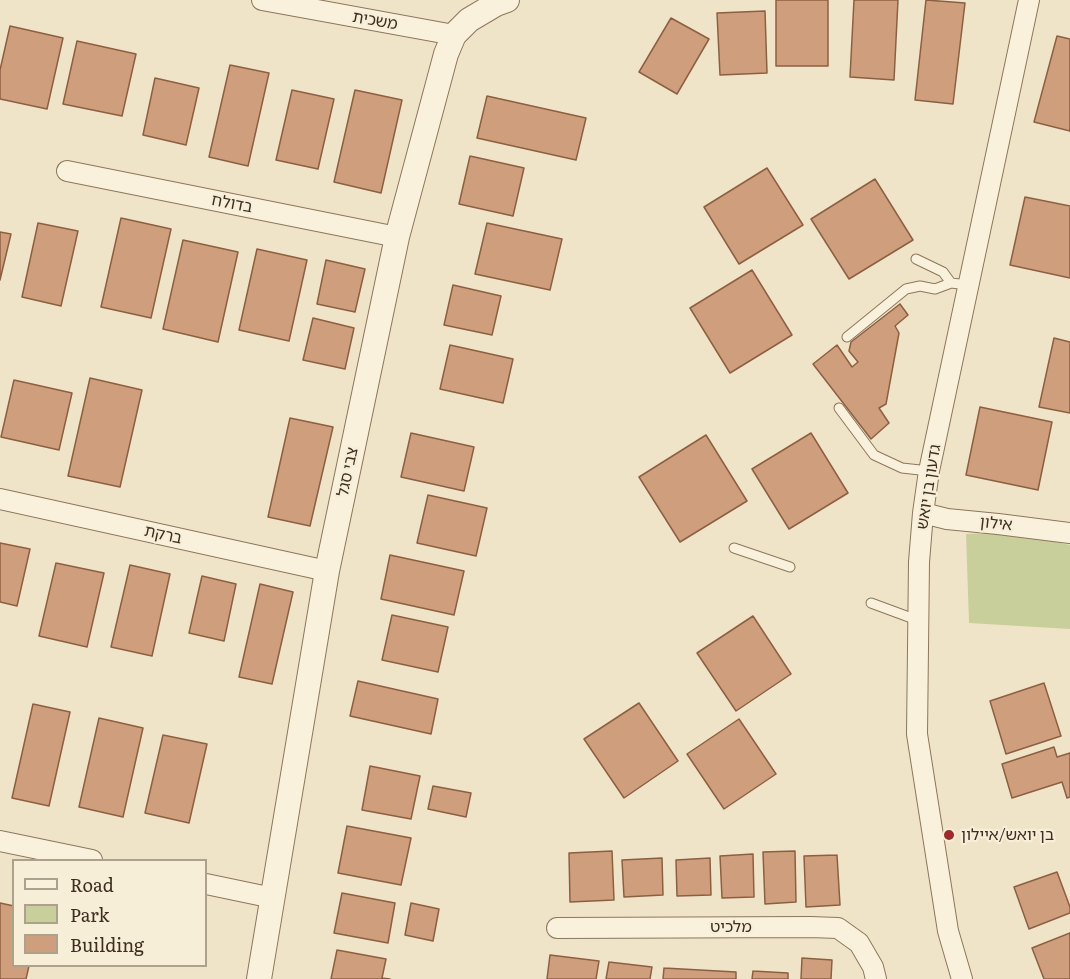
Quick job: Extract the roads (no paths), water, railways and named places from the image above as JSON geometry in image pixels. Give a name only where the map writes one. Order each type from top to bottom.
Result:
[{"type":"street","name":"משכית","points":[[262,0],[454,35]]},
{"type":"street","name":"צבי סגל","points":[[260,979],[327,571],[397,237],[446,54],[454,35],[469,20],[507,0]]},
{"type":"street","name":"גדעון בן יואש","points":[[962,979],[948,931],[917,734],[919,562],[929,471],[960,284],[1029,0]]},
{"type":"street","name":"בדולח","points":[[67,171],[397,237]]},
{"type":"street","name":"ברקת","points":[[0,499],[327,571]]},
{"type":"street","name":"אילון","points":[[923,513],[947,519],[1070,533]]},
{"type":"street","points":[[0,841],[83,859]]},
{"type":"street","points":[[207,884],[273,898]]},
{"type":"street","name":"מלכיט","points":[[557,928],[838,928],[859,943],[873,967],[876,979]]},
{"type":"lane","points":[[915,260],[943,272],[960,284]]},
{"type":"lane","points":[[847,338],[906,289],[920,286],[935,289],[960,284]]},
{"type":"lane","points":[[839,408],[874,455],[902,468],[929,471]]},
{"type":"lane","points":[[735,548],[790,567]]},
{"type":"lane","points":[[871,603],[918,620]]},
{"type":"place","name":"בן יואש/איילון","points":[[949,835]]}]
